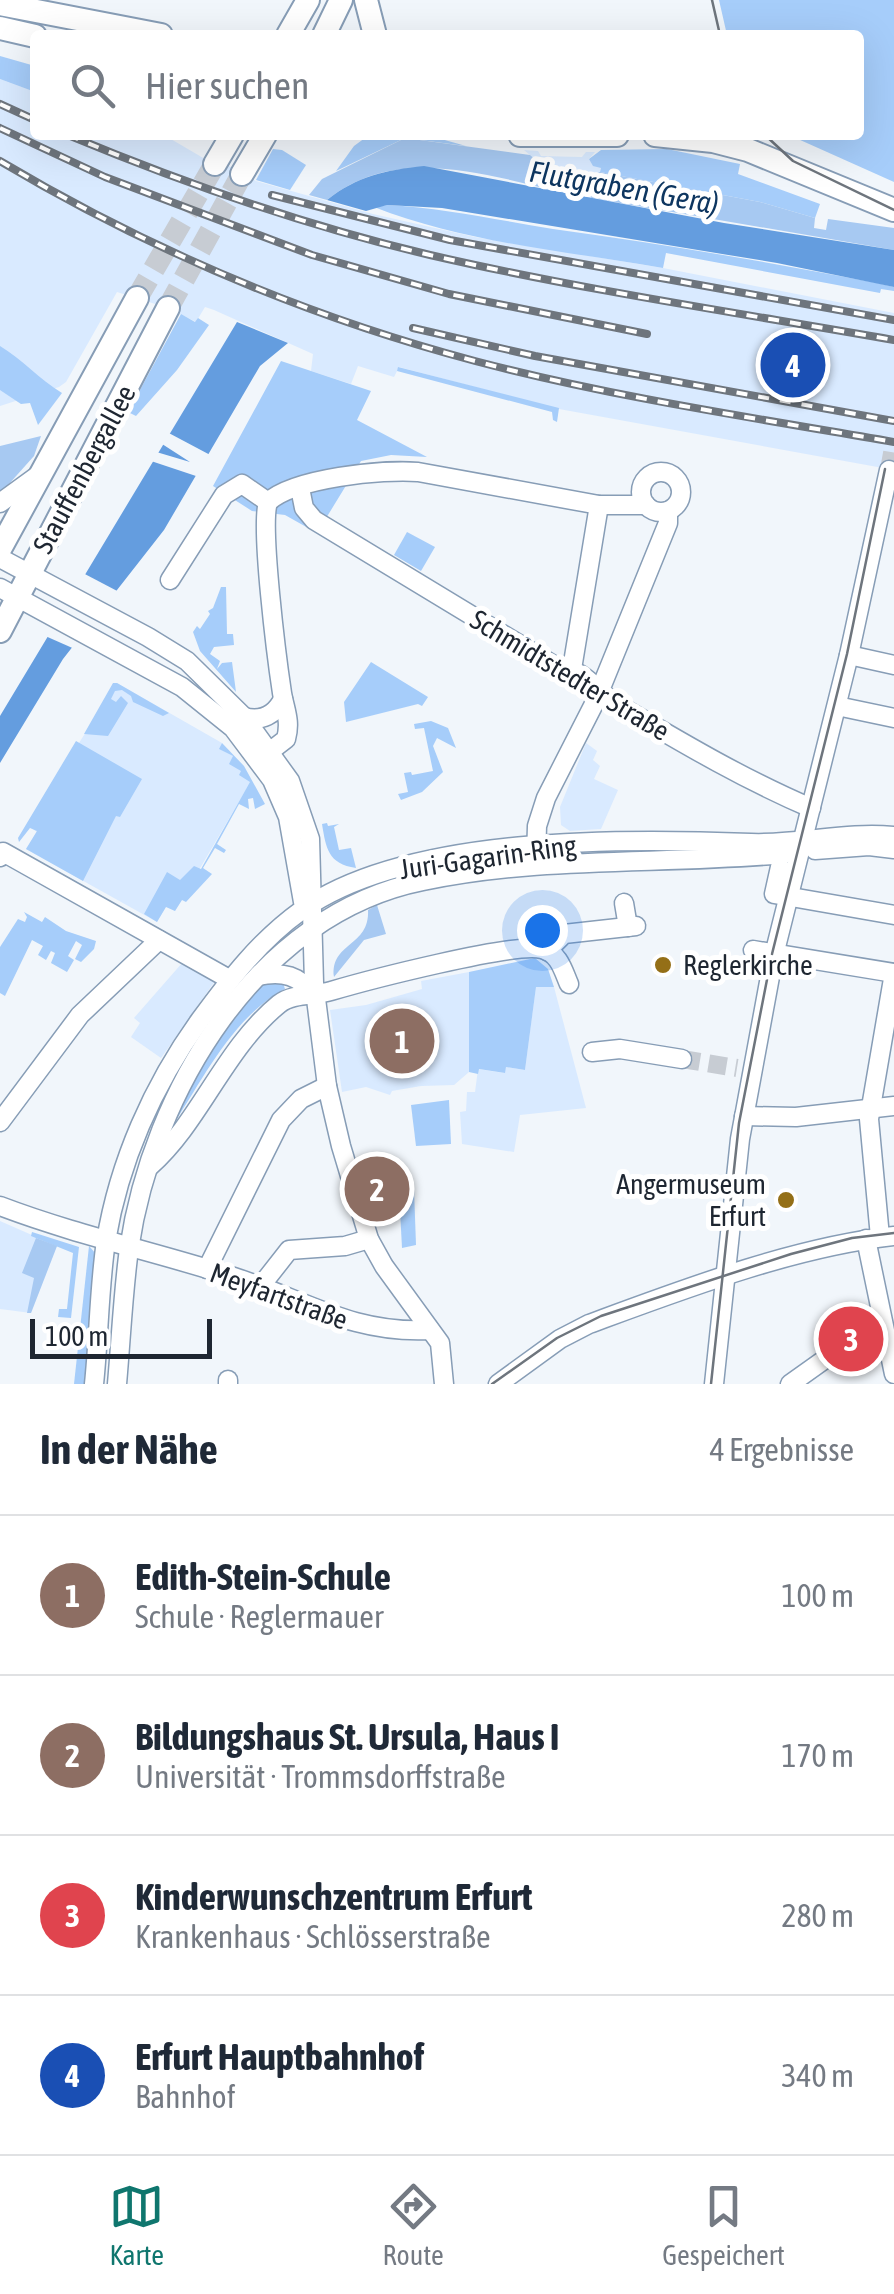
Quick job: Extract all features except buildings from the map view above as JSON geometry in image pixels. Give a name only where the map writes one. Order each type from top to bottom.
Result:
[{"type":"main road","points":[[291,30],[308,0]]},
{"type":"main road","points":[[326,30],[341,0]]},
{"type":"main road","points":[[366,0],[375,30]]},
{"type":"main road","points":[[15,4],[137,30]]},
{"type":"main road","points":[[242,174],[262,140]]},
{"type":"main road","points":[[713,140],[748,150],[894,210]]},
{"type":"main road","points":[[764,140],[890,195]]},
{"type":"main road","name":"Stauffenbergallee","points":[[0,549],[137,298]]},
{"type":"main road","name":"Stauffenbergallee","points":[[0,631],[8,593],[29,574],[168,308]]},
{"type":"street","points":[[15,4],[17,32]]},
{"type":"street","points":[[0,503],[45,470]]},
{"type":"street","points":[[264,752],[288,734],[266,518],[268,502],[276,496],[365,472],[390,470],[599,505],[646,505]]},
{"type":"street","points":[[715,1383],[726,1277],[752,1116],[744,1070],[793,898],[802,841],[849,655],[889,470]]},
{"type":"street","points":[[652,474],[670,474],[681,490],[676,506],[668,511],[652,510],[646,505],[641,491],[644,481],[652,474]]},
{"type":"street","points":[[170,580],[224,495],[242,484],[268,502]]},
{"type":"street","name":"Schmidtstedter Straße","points":[[300,488],[304,508],[314,520],[560,669],[572,668],[598,691],[706,756],[810,808]]},
{"type":"street","points":[[572,668],[599,505]]},
{"type":"street","points":[[536,857],[537,826],[546,798],[596,700],[668,522],[668,511]]},
{"type":"street","points":[[0,558],[169,648],[204,676],[244,717],[301,804],[312,857],[308,906]]},
{"type":"street","points":[[8,593],[212,708],[264,752],[288,818],[308,906],[327,1086],[369,1239],[440,1343],[444,1384]]},
{"type":"street","points":[[153,672],[148,664],[149,653],[159,647],[169,648]]},
{"type":"street","points":[[849,655],[894,666]]},
{"type":"street","points":[[244,717],[268,716],[283,699]]},
{"type":"street","points":[[837,706],[894,718]]},
{"type":"street","name":"Juri-Gagarin-Ring","points":[[94,1384],[106,1240],[138,1129],[168,1068],[229,979],[265,939],[308,906],[390,869],[433,858],[536,857],[686,840],[764,844],[870,834],[894,836]]},
{"type":"street","name":"Juri-Gagarin-Ring","points":[[802,841],[894,849]]},
{"type":"street","points":[[1,854],[229,979]]},
{"type":"street","points":[[312,857],[331,879],[352,884]]},
{"type":"street","name":"Juri-Gagarin-Ring","points":[[116,1384],[130,1247],[157,1140],[206,1046],[258,976],[312,928],[359,901],[403,885],[536,857]]},
{"type":"street","points":[[780,867],[774,894],[894,915]]},
{"type":"street","points":[[568,984],[560,962],[547,951],[554,941],[569,936],[632,926],[624,903]]},
{"type":"street","points":[[0,1122],[80,1015],[160,940]]},
{"type":"street","name":"Juri-Gagarin-Ring","points":[[149,1167],[175,1140],[212,1081],[268,1016],[291,998],[316,996],[507,950],[547,951]]},
{"type":"street","points":[[753,950],[894,973],[871,1108],[870,1237],[894,1374]]},
{"type":"street","points":[[258,976],[290,975],[316,996]]},
{"type":"street","points":[[592,1052],[620,1049],[682,1059]]},
{"type":"street","points":[[207,1269],[280,1120],[301,1099],[327,1086]]},
{"type":"street","points":[[752,1116],[796,1117],[894,1106]]},
{"type":"street","points":[[0,1206],[130,1247]]},
{"type":"street","points":[[498,1384],[560,1339],[618,1313],[726,1277],[870,1237]]},
{"type":"street","points":[[260,1287],[289,1250],[345,1246],[369,1239]]},
{"type":"street","name":"Meyfartstraße","points":[[130,1247],[207,1269],[345,1320],[382,1330],[430,1330]]},
{"type":"street","points":[[790,1384],[835,1352],[848,1356],[862,1354]]},
{"type":"shaded area","points":[[719,0],[894,0],[894,182],[800,140],[864,140],[864,30],[726,30]]},
{"type":"shaded area","points":[[0,56],[30,65],[30,90],[0,79]]},
{"type":"shaded area","points":[[0,79],[30,90],[30,140],[173,140],[222,169],[225,164],[256,181],[373,214],[475,237],[663,268],[894,313],[894,470],[559,409],[399,367],[394,377],[358,366],[351,384],[311,371],[313,354],[214,310],[205,307],[196,322],[168,308],[117,292],[66,382],[0,406]]},
{"type":"shaded area","points":[[362,140],[401,140],[336,171]]},
{"type":"shaded area","points":[[401,140],[420,140],[530,155],[536,160],[533,179],[579,188],[578,196],[481,174],[416,168],[385,172],[355,182],[327,200],[309,195],[322,179]]},
{"type":"shaded area","points":[[420,140],[445,140],[466,146]]},
{"type":"shaded area","points":[[273,149],[282,150],[306,165],[290,190],[256,180]]},
{"type":"shaded area","points":[[667,149],[740,164],[738,174],[820,204],[815,218],[760,202],[600,172],[601,168],[593,166],[589,159],[601,150]]},
{"type":"shaded area","points":[[524,150],[538,151],[541,156],[582,157],[586,152],[595,152],[589,159],[601,168],[591,198],[578,196],[578,188],[532,179],[536,160]]},
{"type":"shaded area","points":[[424,166],[724,223],[894,250],[894,287],[777,263],[442,208],[387,205],[366,211],[327,200],[372,176]]},
{"type":"shaded area","points":[[596,174],[760,202],[815,218],[814,228],[826,230],[828,219],[894,228],[894,250],[591,198]]},
{"type":"shaded area","points":[[387,205],[716,254],[877,283],[894,287],[894,291],[881,289],[880,293],[666,253],[663,268],[517,245],[444,229],[374,207]]},
{"type":"shaded area","points":[[181,314],[209,325],[177,370],[136,416],[128,412]]},
{"type":"shaded area","points":[[237,322],[288,343],[260,366],[164,530],[63,659],[0,763],[0,716]]},
{"type":"shaded area","points":[[0,346],[62,393],[38,425],[30,403],[21,404],[0,390]]},
{"type":"shaded area","points":[[281,361],[371,391],[357,420],[427,457],[391,455],[361,461],[317,533],[285,515],[252,511],[213,486]]},
{"type":"shaded area","points":[[398,367],[559,408],[557,422],[552,412],[397,371]]},
{"type":"shaded area","points":[[41,436],[34,456],[0,494],[0,446]]},
{"type":"shaded area","points":[[407,532],[435,547],[421,571],[394,555]]},
{"type":"shaded area","points":[[221,587],[226,587],[227,634],[233,634],[234,645],[214,647],[210,654],[220,661],[217,669],[222,663],[232,662],[236,692],[200,651],[193,632],[197,626],[200,629],[210,614]]},
{"type":"shaded area","points":[[371,662],[428,697],[422,706],[346,722],[344,702]]},
{"type":"shaded area","points":[[113,683],[169,713],[163,716],[133,702],[122,690],[115,691],[111,699],[116,702],[121,696],[128,703],[108,736],[84,734]]},
{"type":"shaded area","points":[[117,683],[222,743],[220,749],[233,756],[251,781],[175,911],[166,906],[157,922],[26,849],[37,832],[27,825]]},
{"type":"shaded area","points":[[431,721],[448,728],[456,748],[437,738],[433,746],[443,772],[422,792],[401,800],[398,794],[408,792],[404,773],[433,771],[424,728],[415,729],[414,724]]},
{"type":"shaded area","points":[[76,741],[142,779],[120,817],[116,816],[83,881],[26,849],[37,831],[30,828],[19,842],[18,838]]},
{"type":"shaded area","points":[[222,743],[244,766],[265,804],[255,809],[253,798],[248,799],[249,809],[239,804],[217,844],[226,850],[224,853],[215,848],[203,868],[212,874],[175,911],[166,907],[157,922],[144,914],[167,872],[180,880],[194,866],[201,869],[250,782],[229,764],[233,756],[219,749]]},
{"type":"shaded area","points":[[586,743],[597,751],[593,760],[600,766],[594,779],[618,790],[601,829],[570,831],[561,825],[560,807]]},
{"type":"shaded area","points":[[322,824],[339,824],[334,827],[339,850],[351,848],[356,868],[339,863],[330,854]]},
{"type":"shaded area","points":[[377,905],[386,934],[364,940],[334,977],[338,957],[363,931],[368,910]]},
{"type":"shaded area","points":[[24,912],[42,922],[45,917],[66,931],[96,941],[94,949],[81,962],[75,959],[82,945],[76,941],[68,956],[74,960],[67,972],[51,963],[55,953],[51,951],[46,960],[38,955],[43,946],[32,940],[5,996],[0,993],[0,947],[18,919],[25,922]]},
{"type":"shaded area","points":[[535,958],[548,969],[554,987],[536,987],[525,1070],[506,1067],[505,1073],[479,1069],[478,1074],[469,1072],[469,972]]},
{"type":"shaded area","points":[[183,962],[215,981],[161,1058],[131,1037],[140,1023],[134,1018]]},
{"type":"shaded area","points":[[469,972],[469,1072],[454,1085],[421,1086],[392,1091],[390,1095],[366,1087],[342,1092],[330,1010],[366,1005],[422,989],[421,981]]},
{"type":"shaded area","points":[[265,981],[283,983],[285,989],[266,1001],[234,1032],[171,1128],[212,1051]]},
{"type":"shaded area","points":[[536,986],[554,987],[586,1108],[520,1115],[514,1152],[462,1144],[460,1112],[466,1111],[467,1092],[475,1092],[478,1069],[504,1073],[506,1067],[525,1070]]},
{"type":"shaded area","points":[[449,1100],[451,1144],[416,1146],[411,1105]]},
{"type":"shaded area","points":[[414,1189],[416,1245],[402,1248],[399,1191]]},
{"type":"shaded area","points":[[0,1221],[57,1246],[31,1313],[0,1309]]},
{"type":"shaded area","points":[[32,1232],[79,1247],[71,1318],[58,1317],[59,1309],[67,1309],[73,1253],[31,1236]]},
{"type":"shaded area","points":[[36,1238],[57,1246],[31,1313],[27,1313],[34,1278],[22,1273]]},
{"type":"shaded area","points":[[89,1246],[96,1254],[96,1269],[84,1384],[74,1384]]},
{"type":"pier","points":[[165,431],[214,457],[202,478],[148,460],[153,451],[190,462],[159,442]]},
{"type":"pier","points":[[81,572],[121,593],[77,650],[43,635]]},
{"type":"tunnel","points":[[137,298],[215,164]]},
{"type":"tunnel","points":[[168,308],[242,174]]},
{"type":"tunnel","points":[[889,470],[894,442]]},
{"type":"tunnel","points":[[682,1059],[737,1068]]},
{"type":"tram line","points":[[712,0],[719,30]]},
{"type":"tram line","points":[[770,140],[793,161],[894,210]]},
{"type":"tram line","points":[[711,1384],[739,1123],[772,954],[847,654],[885,469]]},
{"type":"tram line","points":[[492,1384],[557,1338],[601,1316],[791,1254],[852,1238],[894,1233]]},
{"type":"railway","points":[[0,104],[30,118]]},
{"type":"railway","points":[[0,128],[105,177],[312,255],[449,294],[647,334]]},
{"type":"railway","points":[[81,140],[247,202],[384,244],[545,279],[894,340]]},
{"type":"railway","points":[[0,161],[172,251],[352,324],[475,361],[579,385],[894,442]]},
{"type":"railway","points":[[272,195],[450,240],[894,320]]},
{"type":"railway","points":[[413,328],[535,356],[894,421]]},
{"type":"place","name":"Erfurt Hauptbahnhof","points":[[793,365]]},
{"type":"place","name":"Reglerkirche","points":[[663,965]]},
{"type":"place","name":"Edith-Stein-Schule","points":[[402,1041]]},
{"type":"place","name":"Bildungshaus St. Ursula, Haus I","points":[[377,1189]]},
{"type":"place","name":"Angermuseum Erfurt","points":[[786,1200]]},
{"type":"place","name":"Kinderwunschzentrum Erfurt","points":[[851,1339]]},
{"type":"water label","name":"Flutgraben (Gera)","points":[[624,188]]}]
